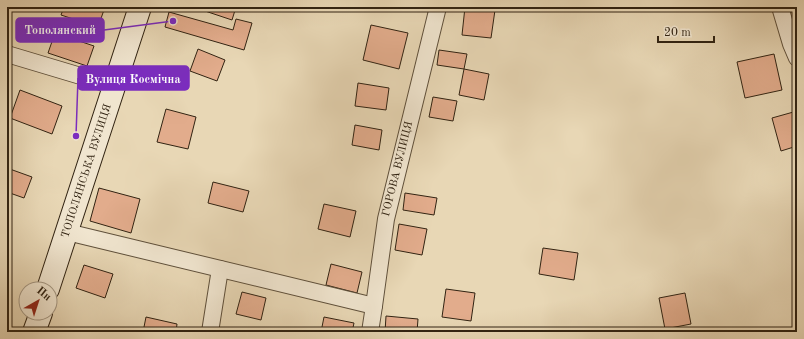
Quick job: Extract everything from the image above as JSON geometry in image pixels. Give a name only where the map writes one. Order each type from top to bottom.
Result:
[{"type":"street","name":"ТОПОЛЯНСЬКА ВУЛИЦЯ","points":[[51,281],[140,7]]},
{"type":"street","name":"ГОРОВА ВУЛИЦЯ","points":[[370,332],[386,219],[438,7]]},
{"type":"street","points":[[780,7],[791,44],[797,58]]},
{"type":"street","points":[[7,54],[114,86]]},
{"type":"street","points":[[67,232],[374,306]]},
{"type":"street","points":[[210,332],[220,269]]},
{"type":"street","points":[[34,332],[38,321]]},
{"type":"building","points":[[64,7],[105,7],[98,27],[61,15]]},
{"type":"building","points":[[207,7],[236,7],[232,20],[205,11]]},
{"type":"building","points":[[465,7],[495,10],[491,38],[462,35]]},
{"type":"building","points":[[791,7],[797,7],[797,35]]},
{"type":"building","points":[[169,12],[233,30],[236,19],[252,23],[244,50],[165,27]]},
{"type":"building","points":[[371,25],[408,33],[399,69],[363,60]]},
{"type":"building","points":[[55,33],[94,46],[87,66],[48,53]]},
{"type":"building","points":[[198,49],[225,60],[217,81],[190,71]]},
{"type":"building","points":[[439,50],[467,54],[464,69],[437,65]]},
{"type":"building","points":[[774,54],[782,90],[745,98],[737,62]]},
{"type":"building","points":[[464,69],[489,74],[484,100],[459,95]]},
{"type":"building","points":[[358,83],[389,88],[386,110],[355,106]]},
{"type":"building","points":[[20,90],[62,106],[52,134],[10,118]]},
{"type":"building","points":[[433,97],[457,101],[453,121],[429,117]]},
{"type":"building","points":[[166,109],[196,117],[188,149],[157,142]]},
{"type":"building","points":[[797,111],[797,146],[781,151],[772,118]]},
{"type":"building","points":[[355,125],[382,130],[379,150],[352,145]]},
{"type":"building","points":[[7,168],[32,177],[24,198],[7,192]]},
{"type":"building","points":[[213,182],[249,191],[243,212],[208,203]]},
{"type":"building","points":[[99,188],[140,199],[131,233],[90,221]]},
{"type":"building","points":[[405,193],[437,198],[434,215],[403,210]]},
{"type":"building","points":[[324,204],[356,211],[350,237],[318,229]]},
{"type":"building","points":[[399,224],[427,229],[422,255],[395,250]]},
{"type":"building","points":[[543,248],[578,253],[574,280],[539,274]]},
{"type":"building","points":[[331,264],[362,272],[357,293],[326,285]]},
{"type":"building","points":[[84,265],[113,274],[105,298],[76,288]]},
{"type":"building","points":[[446,289],[475,293],[471,321],[442,317]]},
{"type":"building","points":[[242,292],[266,298],[261,320],[236,314]]},
{"type":"building","points":[[685,293],[691,324],[665,329],[659,298]]},
{"type":"building","points":[[386,316],[418,319],[417,332],[385,332]]},
{"type":"building","points":[[146,317],[177,324],[176,332],[143,332]]},
{"type":"building","points":[[324,317],[354,323],[352,332],[321,332]]},
{"type":"place","name":"Тополянский","points":[[173,21]]},
{"type":"place","name":"Вулиця Космічна","points":[[76,136]]}]
